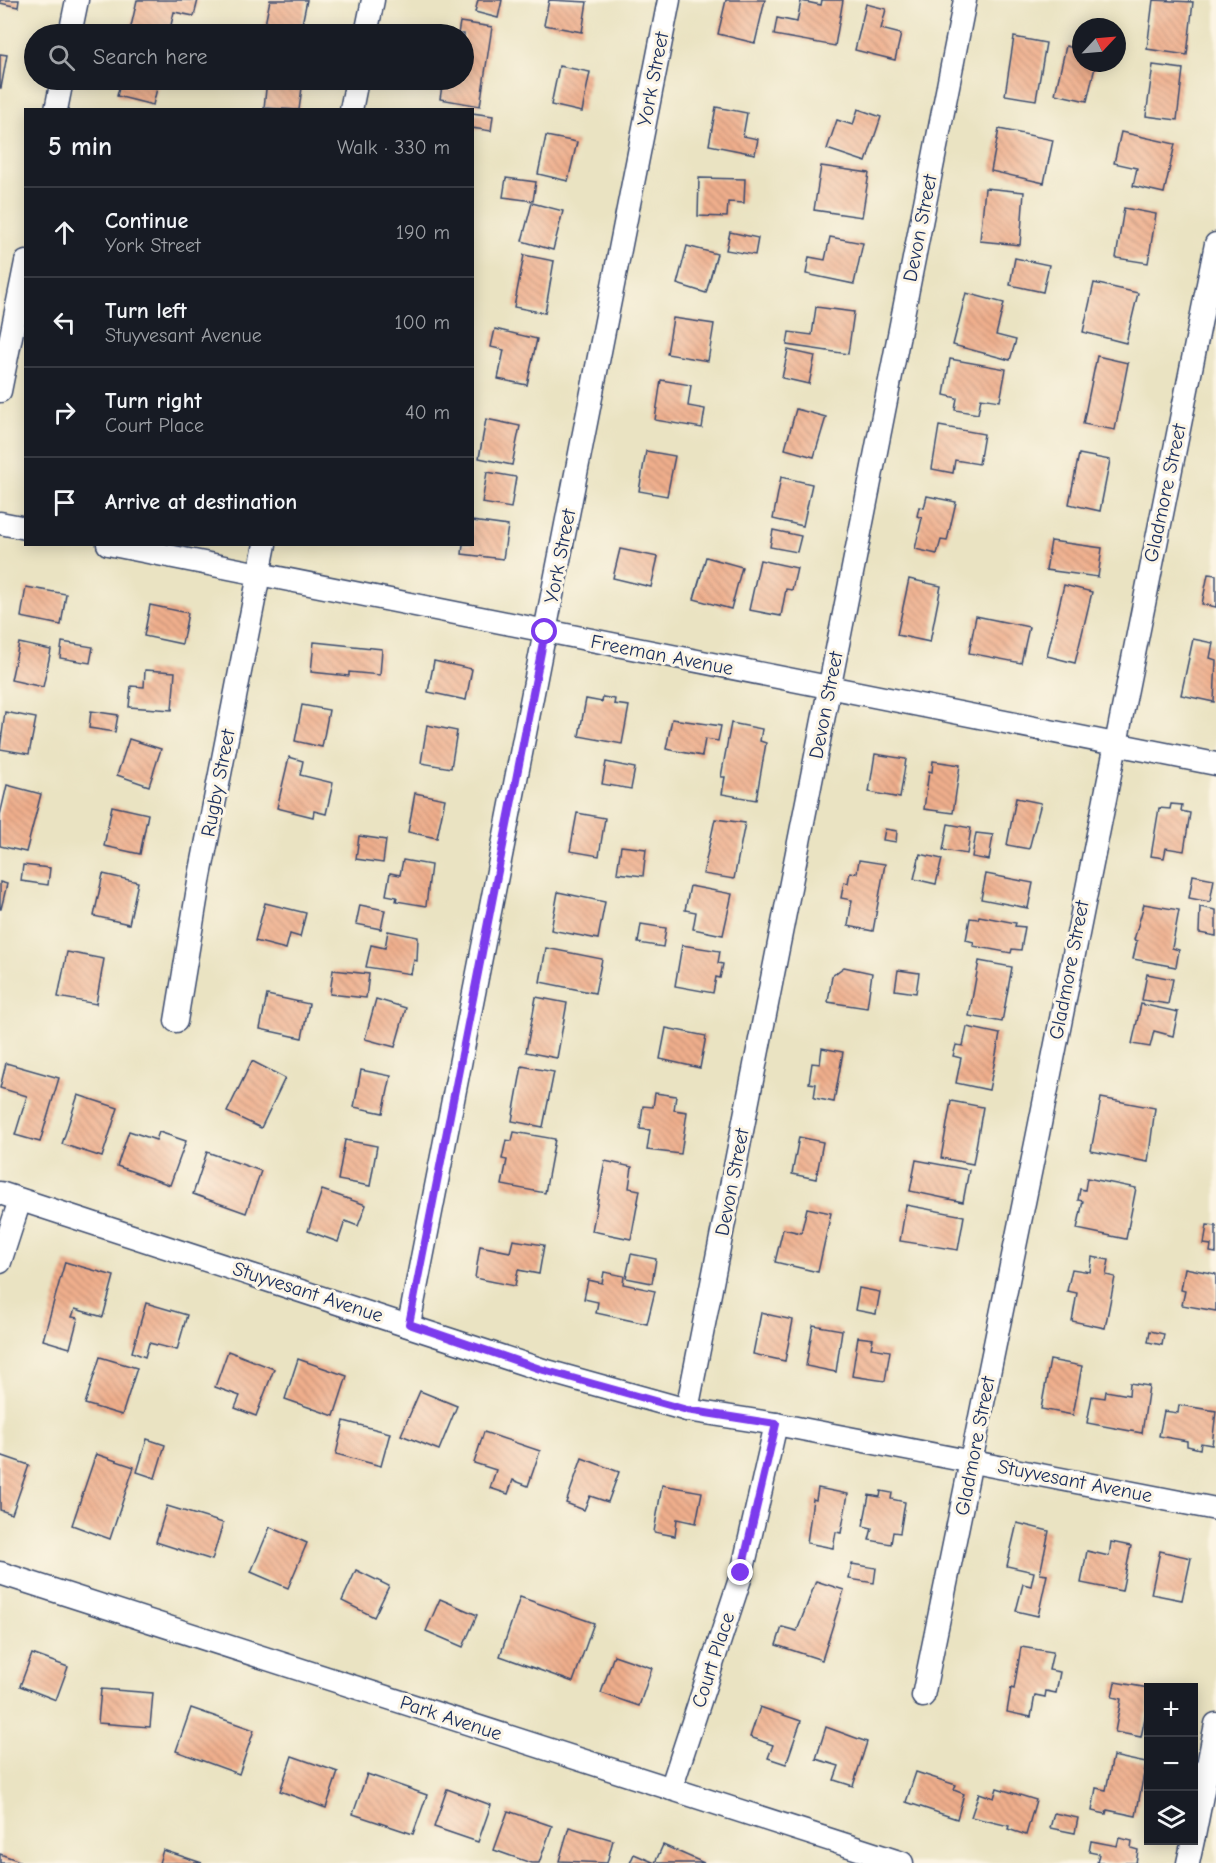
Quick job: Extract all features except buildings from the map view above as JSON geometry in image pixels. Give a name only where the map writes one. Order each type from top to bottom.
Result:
[{"type":"street","points":[[72,24],[77,0]]},
{"type":"street","points":[[368,24],[373,0]]},
{"type":"street","name":"York Street","points":[[409,1324],[669,0]]},
{"type":"street","name":"Devon Street","points":[[687,1410],[965,0]]},
{"type":"street","points":[[56,108],[60,90]]},
{"type":"street","points":[[351,108],[355,90]]},
{"type":"street","name":"Gladmore Street","points":[[923,1696],[972,1461],[1113,744],[1216,244]]},
{"type":"street","points":[[0,391],[24,272]]},
{"type":"street","points":[[0,523],[24,528]]},
{"type":"street","name":"Freeman Avenue","points":[[118,546],[1216,764]]},
{"type":"street","name":"Rugby Street","points":[[176,1021],[200,876],[265,546]]},
{"type":"street","points":[[0,1262],[10,1197]]},
{"type":"street","name":"Stuyvesant Avenue","points":[[10,1197],[409,1324],[540,1369],[687,1410],[776,1424],[1216,1509]]},
{"type":"street","name":"Court Place","points":[[671,1789],[741,1573],[776,1424]]},
{"type":"street","name":"Park Avenue","points":[[0,1573],[902,1863]]},
{"type":"street","points":[[1198,1813],[1216,1724]]},
{"type":"street","points":[[1188,1863],[1192,1845]]},
{"type":"route","points":[[545,632],[409,1324],[540,1369],[687,1410],[776,1424],[741,1573]]}]
